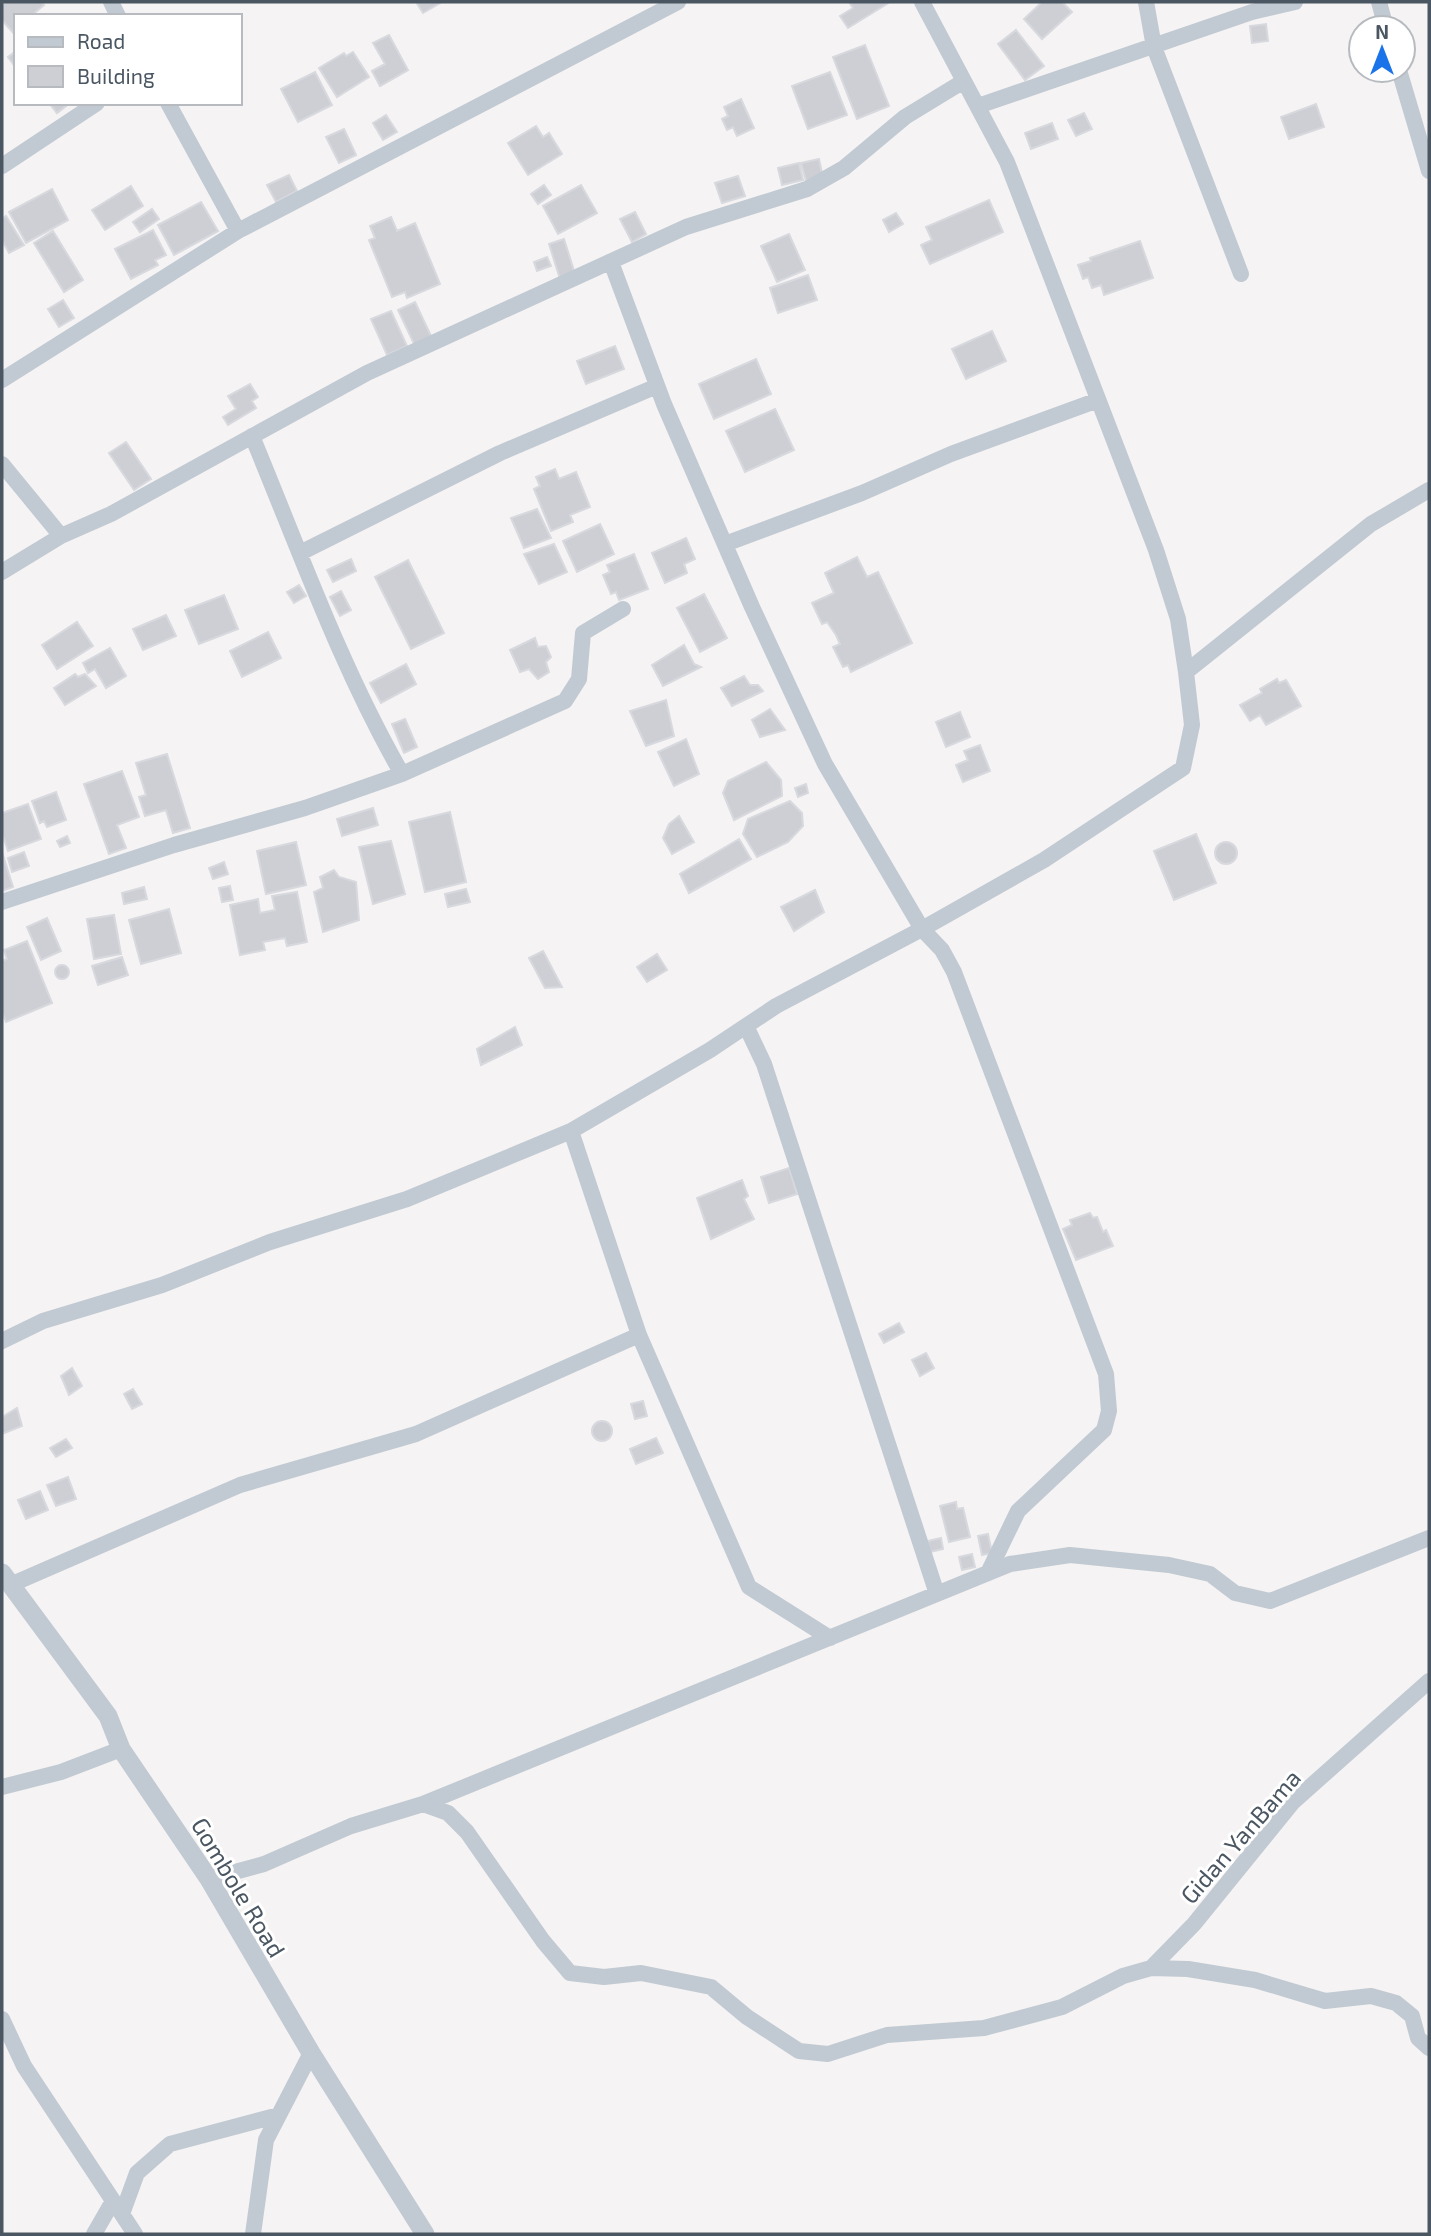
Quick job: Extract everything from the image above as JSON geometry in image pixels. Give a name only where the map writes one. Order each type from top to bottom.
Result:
[{"type":"street","points":[[2,380],[237,231],[678,2]]},
{"type":"street","points":[[2,1341],[43,1321],[162,1285],[270,1242],[407,1199],[571,1131],[776,1006],[922,929],[1044,860],[1183,768],[1192,725],[1186,672],[1178,619],[1159,561],[1007,162],[922,2]]},
{"type":"street","points":[[1146,2],[1154,47],[1241,274]]},
{"type":"street","points":[[978,106],[1252,12],[1295,2]]},
{"type":"street","points":[[2,572],[61,536],[111,514],[367,373],[686,227],[807,189],[844,168],[905,117],[964,80]]},
{"type":"street","points":[[1403,84],[1429,172]]},
{"type":"street","points":[[2,166],[94,105]]},
{"type":"street","points":[[169,105],[237,231]]},
{"type":"street","points":[[611,261],[657,386],[825,764],[922,929],[942,950],[954,972],[1106,1374],[1109,1411],[1104,1430],[1018,1511],[988,1573]]},
{"type":"street","points":[[300,553],[500,453],[657,386]]},
{"type":"street","points":[[725,544],[862,493],[951,454],[1098,400]]},
{"type":"street","points":[[252,436],[300,553],[385,745],[402,774]]},
{"type":"street","points":[[2,464],[61,536]]},
{"type":"street","points":[[1186,672],[1371,524],[1429,490]]},
{"type":"street","points":[[2,902],[174,845],[305,808],[402,774],[565,701],[579,679],[583,633],[623,610]]},
{"type":"street","points":[[746,1026],[764,1064],[937,1594]]},
{"type":"street","points":[[571,1131],[639,1335],[748,1587],[830,1638]]},
{"type":"street","points":[[6,1582],[240,1485],[416,1434],[639,1335]]},
{"type":"street","points":[[209,1879],[264,1864],[351,1826],[423,1804],[1010,1564],[1070,1555],[1169,1565],[1210,1574],[1235,1593],[1270,1601],[1429,1538]]},
{"type":"street","name":"Gombole Road","points":[[6,1582],[108,1716],[121,1749],[209,1879],[311,2053],[425,2234]]},
{"type":"street","name":"Gidan YanBama","points":[[1151,1968],[1194,1924],[1293,1802],[1429,1681]]},
{"type":"street","points":[[2,1787],[61,1772],[121,1749]]},
{"type":"street","points":[[423,1804],[448,1813],[467,1832],[543,1941],[570,1973],[604,1977],[641,1973],[712,1987],[747,2017],[799,2051],[828,2054],[887,2035],[984,2028],[1062,2007],[1124,1976],[1151,1968],[1188,1969],[1255,1980],[1325,2001],[1371,1996],[1396,2003],[1412,2016],[1419,2038],[1429,2048]]},
{"type":"street","points":[[2,2019],[24,2066],[135,2234]]},
{"type":"street","points":[[253,2234],[266,2140],[311,2053]]},
{"type":"street","points":[[99,2230],[117,2207],[136,2173],[170,2144],[279,2115]]},
{"type":"building","points":[[5,2],[41,2],[44,5],[33,14],[14,14],[14,34],[2,20],[2,5]]},
{"type":"building","points":[[416,2],[442,2],[423,13]]},
{"type":"building","points":[[849,2],[890,2],[848,28],[840,16],[853,8]]},
{"type":"building","points":[[1042,2],[1062,2],[1072,12],[1042,39],[1024,19]]},
{"type":"building","points":[[1266,24],[1268,41],[1252,43],[1250,26]]},
{"type":"building","points":[[1016,30],[1044,66],[1025,80],[998,44]]},
{"type":"building","points":[[389,35],[408,70],[380,86],[372,71],[385,64],[373,43]]},
{"type":"building","points":[[865,45],[889,106],[857,119],[833,57]]},
{"type":"building","points":[[14,52],[14,65],[8,57]]},
{"type":"building","points":[[353,52],[369,77],[337,97],[319,68],[344,53],[346,56]]},
{"type":"building","points":[[315,72],[332,105],[298,122],[281,89]]},
{"type":"building","points":[[830,72],[847,115],[808,129],[792,86]]},
{"type":"building","points":[[741,99],[754,128],[737,136],[733,127],[727,130],[722,119],[728,116],[724,107]]},
{"type":"building","points":[[1316,104],[1324,127],[1289,139],[1281,117]]},
{"type":"building","points":[[51,105],[67,105],[57,113]]},
{"type":"building","points":[[1084,113],[1092,129],[1076,136],[1068,120]]},
{"type":"building","points":[[386,115],[397,132],[383,140],[373,123]]},
{"type":"building","points":[[1052,123],[1058,139],[1031,149],[1025,133]]},
{"type":"building","points":[[536,126],[543,137],[549,133],[562,154],[528,175],[508,143]]},
{"type":"building","points":[[344,129],[356,155],[339,163],[326,137]]},
{"type":"building","points":[[819,159],[823,178],[806,181],[801,163]]},
{"type":"building","points":[[799,163],[803,180],[782,185],[778,168]]},
{"type":"building","points":[[289,175],[297,191],[276,202],[267,185]]},
{"type":"building","points":[[738,176],[745,196],[722,203],[715,183]]},
{"type":"building","points":[[544,185],[551,195],[538,204],[531,194]]},
{"type":"building","points":[[581,185],[597,213],[558,234],[543,206]]},
{"type":"building","points":[[131,186],[143,206],[105,230],[92,210]]},
{"type":"building","points":[[52,189],[68,220],[26,243],[9,212]]},
{"type":"building","points":[[989,200],[1003,232],[930,264],[921,245],[932,240],[926,227]]},
{"type":"building","points":[[201,202],[218,231],[174,255],[158,225]]},
{"type":"building","points":[[152,209],[159,219],[140,232],[133,222]]},
{"type":"building","points":[[635,212],[646,234],[632,242],[620,219]]},
{"type":"building","points":[[896,213],[903,224],[889,232],[883,220]]},
{"type":"building","points":[[6,216],[24,245],[9,253],[2,240],[2,218]]},
{"type":"building","points":[[391,217],[397,231],[415,223],[440,284],[407,298],[405,292],[392,297],[369,240],[375,238],[370,226]]},
{"type":"building","points":[[153,230],[166,255],[155,260],[158,265],[131,279],[115,249]]},
{"type":"building","points":[[53,231],[83,280],[64,292],[34,243]]},
{"type":"building","points":[[789,234],[805,270],[777,282],[761,246]]},
{"type":"building","points":[[564,239],[575,274],[560,279],[549,244]]},
{"type":"building","points":[[1140,241],[1153,278],[1104,295],[1101,285],[1092,288],[1088,277],[1083,279],[1078,265],[1091,261],[1090,258]]},
{"type":"building","points":[[547,257],[551,266],[537,271],[534,262]]},
{"type":"building","points":[[808,275],[817,300],[778,313],[770,288]]},
{"type":"building","points":[[63,300],[74,318],[59,327],[48,309]]},
{"type":"building","points":[[415,302],[432,338],[415,346],[398,310]]},
{"type":"building","points":[[391,311],[407,346],[387,355],[371,319]]},
{"type":"building","points":[[992,331],[1006,361],[966,379],[952,349]]},
{"type":"building","points":[[615,346],[624,369],[586,384],[577,361]]},
{"type":"building","points":[[756,359],[771,394],[714,419],[699,384]]},
{"type":"building","points":[[250,384],[258,397],[252,401],[256,408],[228,425],[223,417],[236,409],[228,396]]},
{"type":"building","points":[[775,409],[794,450],[745,472],[726,431]]},
{"type":"building","points":[[126,442],[151,479],[134,490],[109,453]]},
{"type":"building","points":[[555,469],[559,479],[576,472],[590,507],[570,515],[573,522],[551,531],[534,489],[540,486],[536,477]]},
{"type":"building","points":[[537,509],[551,538],[524,548],[511,518]]},
{"type":"building","points":[[600,524],[614,554],[577,572],[563,541]]},
{"type":"building","points":[[686,538],[695,559],[684,564],[687,573],[665,583],[652,553]]},
{"type":"building","points":[[554,544],[567,572],[539,584],[524,554]]},
{"type":"building","points":[[634,554],[648,589],[619,600],[616,592],[611,594],[603,575],[610,572],[607,565]]},
{"type":"building","points":[[857,557],[867,577],[878,572],[912,643],[851,672],[848,665],[843,667],[833,647],[840,644],[836,635],[827,622],[822,624],[812,603],[834,593],[825,573]]},
{"type":"building","points":[[351,559],[356,571],[333,582],[327,570]]},
{"type":"building","points":[[408,560],[444,633],[411,649],[375,577]]},
{"type":"building","points":[[299,585],[306,596],[294,603],[287,592]]},
{"type":"building","points":[[341,591],[351,610],[340,616],[330,597]]},
{"type":"building","points":[[704,594],[727,638],[700,652],[677,608]]},
{"type":"building","points":[[224,595],[238,629],[199,644],[185,610]]},
{"type":"building","points":[[166,615],[176,636],[143,650],[133,629]]},
{"type":"building","points":[[77,622],[93,646],[57,669],[42,645]]},
{"type":"building","points":[[268,632],[281,658],[242,677],[230,651]]},
{"type":"building","points":[[535,638],[538,647],[546,646],[551,657],[546,662],[549,672],[538,679],[529,669],[520,672],[510,650]]},
{"type":"building","points":[[684,645],[694,664],[701,667],[663,686],[652,665]]},
{"type":"building","points":[[110,648],[126,676],[106,688],[95,669],[88,673],[83,663]]},
{"type":"building","points":[[406,664],[416,684],[381,703],[370,683]]},
{"type":"building","points":[[75,674],[78,677],[85,674],[96,686],[65,705],[54,688]]},
{"type":"building","points":[[744,676],[750,685],[758,685],[763,691],[732,706],[721,688]]},
{"type":"building","points":[[1277,679],[1279,683],[1286,680],[1301,706],[1266,725],[1260,715],[1250,721],[1240,705],[1262,693],[1260,689]]},
{"type":"building","points":[[666,700],[674,736],[646,746],[630,711]]},
{"type":"building","points":[[770,709],[785,730],[760,737],[752,720]]},
{"type":"building","points":[[960,712],[970,737],[946,747],[936,722]]},
{"type":"building","points":[[405,719],[417,747],[404,753],[392,724]]},
{"type":"building","points":[[686,739],[699,774],[674,786],[658,752]]},
{"type":"building","points":[[980,745],[990,771],[963,782],[956,765],[968,760],[964,751]]},
{"type":"building","points":[[167,754],[190,828],[173,833],[166,810],[145,816],[139,797],[146,795],[136,763]]},
{"type":"building","points":[[766,762],[781,780],[782,796],[734,820],[723,793],[728,781]]},
{"type":"building","points":[[122,771],[139,817],[117,825],[126,848],[109,854],[84,784]]},
{"type":"building","points":[[806,784],[808,793],[798,797],[795,788]]},
{"type":"building","points":[[56,792],[66,820],[47,827],[44,821],[40,823],[32,801]]},
{"type":"building","points":[[790,801],[802,813],[803,826],[788,842],[757,857],[743,834],[748,819]]},
{"type":"building","points":[[28,804],[41,839],[8,851],[2,833],[2,813]]},
{"type":"building","points":[[373,808],[378,825],[342,836],[337,819]]},
{"type":"building","points":[[450,812],[466,882],[425,892],[409,822]]},
{"type":"building","points":[[679,816],[694,842],[672,854],[663,838],[669,824]]},
{"type":"building","points":[[1196,834],[1216,883],[1174,900],[1154,851]]},
{"type":"building","points":[[67,836],[70,843],[60,847],[57,841]]},
{"type":"building","points":[[739,839],[751,859],[689,893],[680,874]]},
{"type":"building","points":[[391,841],[405,894],[373,904],[359,847]]},
{"type":"building","points":[[296,842],[306,885],[266,894],[257,851]]},
{"type":"building","points":[[1226,842],[1234,845],[1237,853],[1234,861],[1226,864],[1218,861],[1215,853],[1218,845]]},
{"type":"building","points":[[2,852],[13,887],[2,891]]},
{"type":"building","points":[[24,852],[29,866],[12,872],[8,858]]},
{"type":"building","points":[[224,862],[228,874],[213,879],[209,868]]},
{"type":"building","points":[[334,870],[339,877],[356,882],[359,920],[323,932],[314,892],[323,888],[320,877]]},
{"type":"building","points":[[230,886],[233,900],[222,902],[219,888]]},
{"type":"building","points":[[144,887],[147,899],[124,904],[122,893]]},
{"type":"building","points":[[466,889],[470,902],[448,907],[445,894]]},
{"type":"building","points":[[815,890],[824,912],[794,931],[781,907]]},
{"type":"building","points":[[297,892],[307,942],[287,946],[285,938],[263,942],[265,950],[240,955],[230,905],[258,899],[260,913],[275,910],[272,896]]},
{"type":"building","points":[[169,909],[181,953],[141,964],[129,920]]},
{"type":"building","points":[[114,915],[121,954],[94,959],[87,919]]},
{"type":"building","points":[[47,918],[61,951],[41,960],[27,927]]},
{"type":"building","points":[[27,941],[52,1003],[6,1022],[2,1012],[2,961],[7,959],[4,950]]},
{"type":"building","points":[[543,951],[562,987],[545,988],[529,958]]},
{"type":"building","points":[[657,954],[667,970],[647,982],[637,967]]},
{"type":"building","points":[[122,957],[128,975],[98,985],[92,966]]},
{"type":"building","points":[[59,965],[65,965],[69,972],[65,979],[59,979],[55,975],[55,969]]},
{"type":"building","points":[[515,1027],[522,1045],[481,1065],[477,1049]]},
{"type":"building","points":[[789,1168],[797,1194],[769,1203],[761,1177]]},
{"type":"building","points":[[742,1180],[748,1196],[744,1199],[754,1219],[711,1239],[697,1198]]},
{"type":"building","points":[[1090,1213],[1093,1218],[1097,1217],[1113,1246],[1076,1260],[1063,1229],[1072,1225],[1070,1220]]},
{"type":"building","points":[[899,1323],[904,1332],[884,1343],[879,1334]]},
{"type":"building","points":[[926,1353],[934,1368],[920,1376],[912,1360]]},
{"type":"building","points":[[72,1368],[82,1386],[69,1395],[61,1376]]},
{"type":"building","points":[[133,1389],[142,1404],[132,1409],[124,1394]]},
{"type":"building","points":[[643,1401],[647,1416],[635,1419],[631,1404]]},
{"type":"building","points":[[17,1408],[22,1426],[2,1434],[2,1417]]},
{"type":"building","points":[[602,1421],[609,1424],[612,1431],[609,1438],[602,1441],[595,1438],[592,1431],[595,1424]]},
{"type":"building","points":[[656,1438],[663,1453],[636,1464],[630,1449]]},
{"type":"building","points":[[66,1439],[72,1448],[56,1457],[50,1448]]},
{"type":"building","points":[[68,1477],[76,1499],[56,1506],[47,1485]]},
{"type":"building","points":[[40,1491],[48,1510],[26,1519],[18,1500]]},
{"type":"building","points":[[956,1502],[957,1509],[963,1508],[970,1537],[949,1542],[940,1506]]},
{"type":"building","points":[[988,1534],[992,1553],[982,1555],[978,1536]]},
{"type":"building","points":[[941,1538],[943,1549],[930,1552],[928,1541]]},
{"type":"building","points":[[972,1554],[975,1567],[962,1570],[959,1557]]}]
